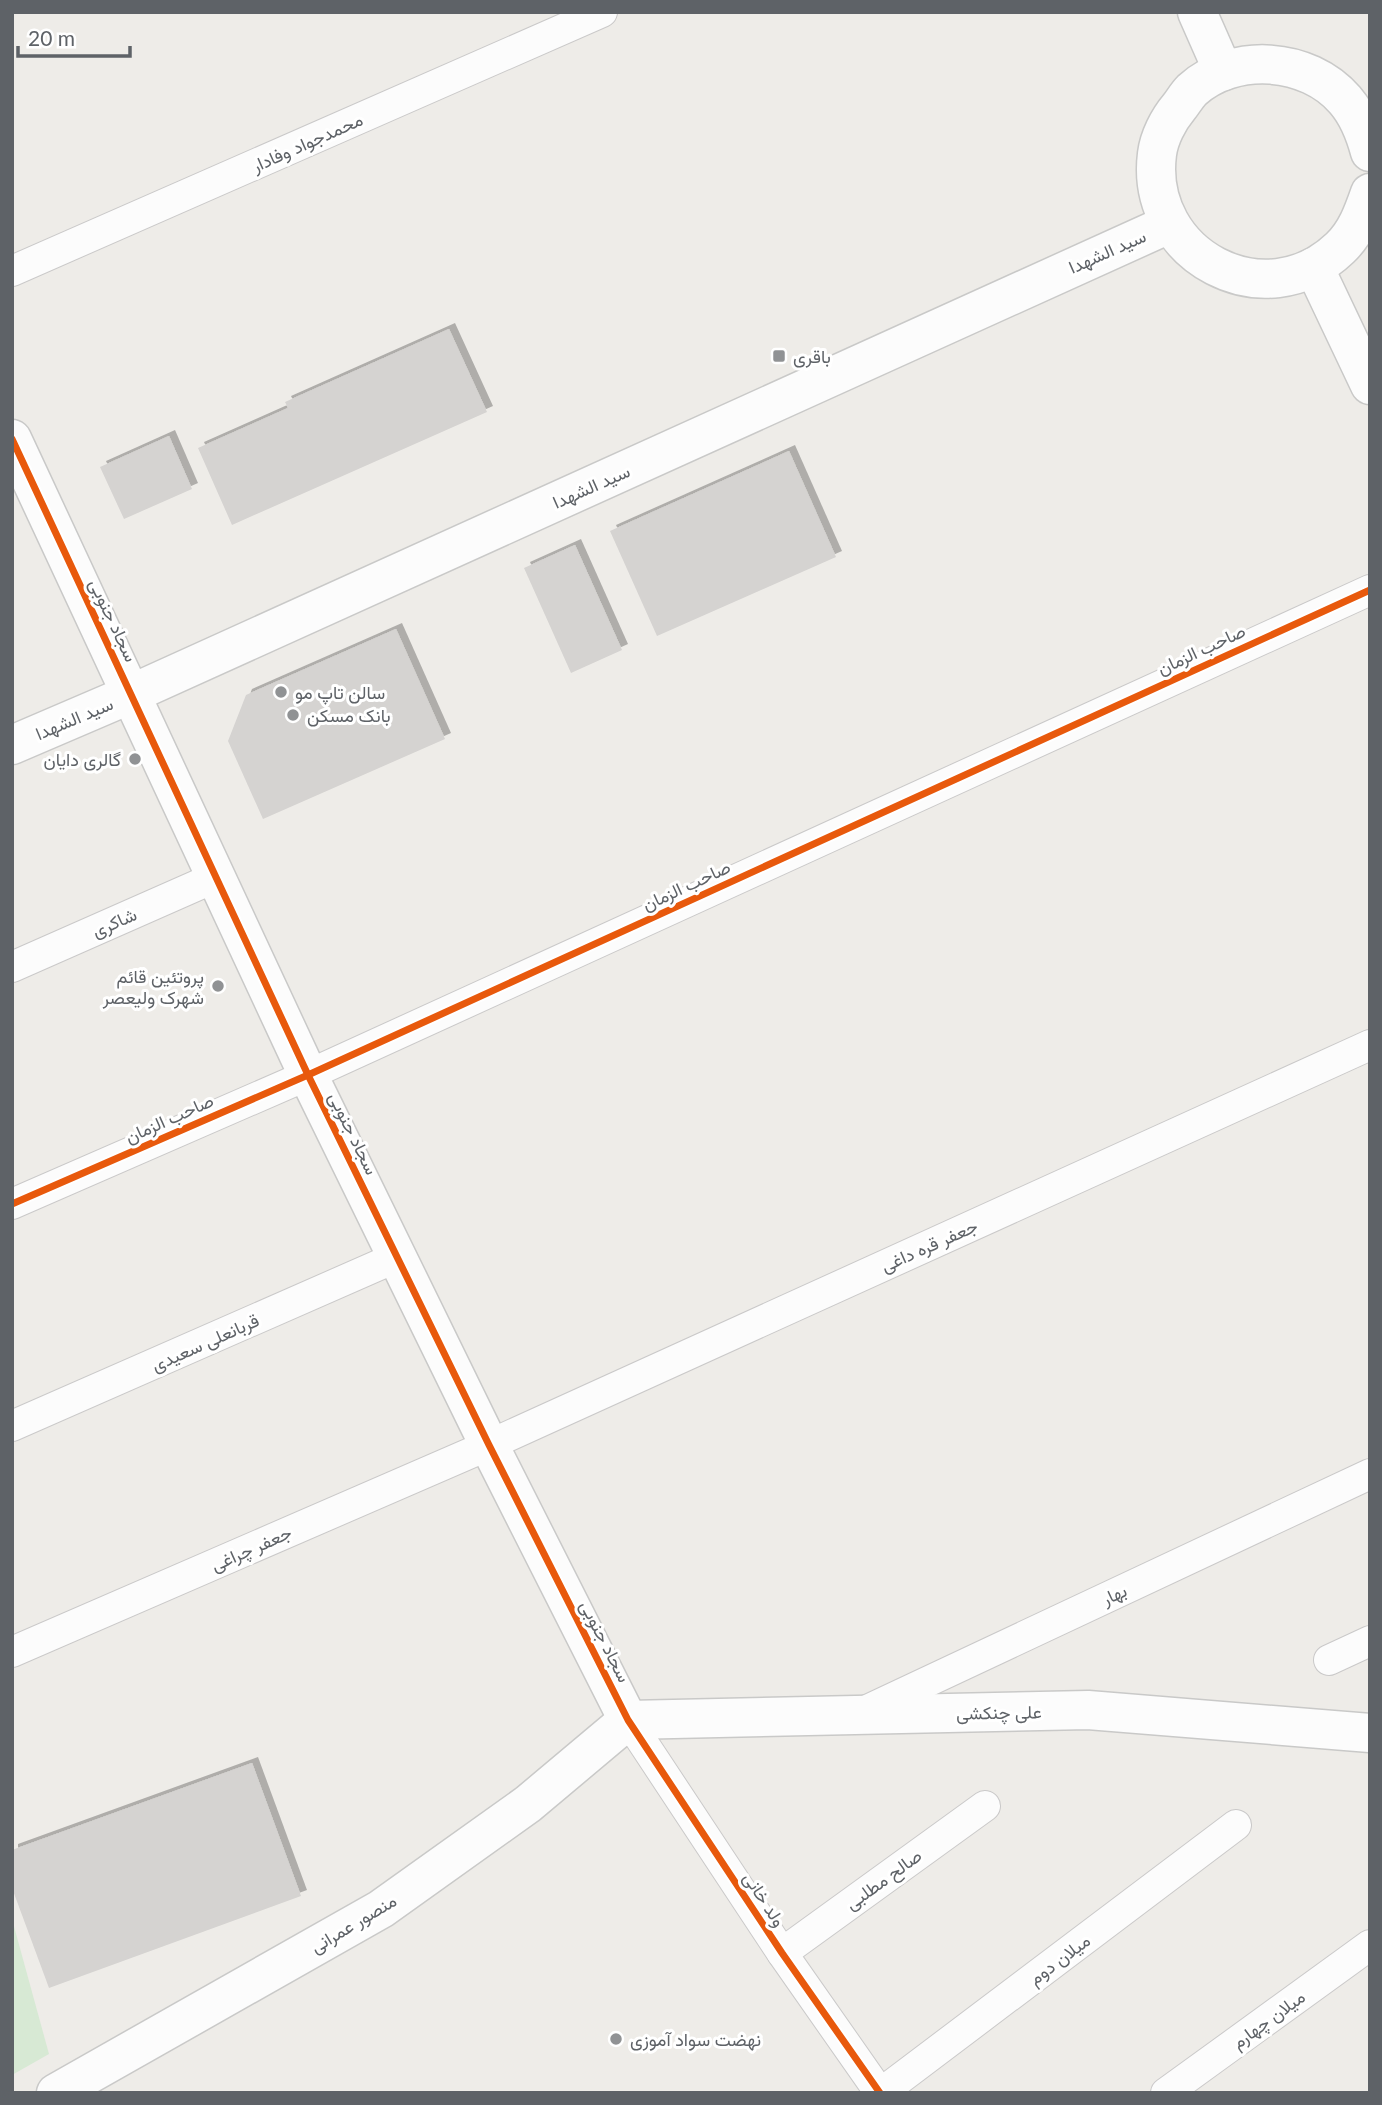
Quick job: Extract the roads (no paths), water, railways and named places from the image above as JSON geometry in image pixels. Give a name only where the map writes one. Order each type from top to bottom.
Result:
[{"type":"street","name":"محمدجواد وفادار","points":[[12,271],[602,12]]},
{"type":"street","points":[[1197,12],[1223,71]]},
{"type":"street","points":[[1367,134],[1345,99],[1320,79],[1289,66],[1256,64],[1223,71],[1192,90],[1169,118],[1157,153],[1157,189],[1169,224],[1189,250],[1217,269],[1249,278],[1283,278],[1314,267],[1340,248],[1360,222],[1370,193]]},
{"type":"street","name":"سید الشهدا","points":[[12,745],[131,694],[1169,224]]},
{"type":"street","points":[[1314,267],[1370,385]]},
{"type":"street","name":"سجاد جنوبی","points":[[12,439],[308,1075],[628,1720]]},
{"type":"street","name":"صاحب الزمان","points":[[12,1204],[308,1075],[1370,590]]},
{"type":"street","name":"شاکری","points":[[12,967],[216,877]]},
{"type":"street","name":"جعفر قره داغی","points":[[489,1444],[1370,1045]]},
{"type":"street","name":"قربانعلی سعیدی","points":[[12,1426],[397,1257]]},
{"type":"street","name":"جعفر چراغی","points":[[12,1652],[489,1444]]},
{"type":"street","name":"بهار","points":[[859,1714],[1370,1474]]},
{"type":"street","points":[[1329,1660],[1370,1642]]},
{"type":"street","name":"علی چنکشی","points":[[628,1720],[1088,1710],[1370,1733]]},
{"type":"street","name":"ولد خانی","points":[[628,1720],[782,1953],[881,2093]]},
{"type":"street","name":"منصور عمرانی","points":[[56,2093],[382,1909],[528,1804],[628,1720]]},
{"type":"street","name":"صالح مطلبی","points":[[782,1953],[985,1806]]},
{"type":"street","name":"میلان دوم","points":[[881,2093],[1236,1825]]},
{"type":"street","name":"میلان چهارم","points":[[1166,2093],[1370,1945]]},
{"type":"place","name":"باقری","points":[[779,356]]},
{"type":"place","name":"سالن تاپ مو","points":[[281,692]]},
{"type":"place","name":"بانک مسکن","points":[[293,715]]},
{"type":"place","name":"گالری دایان","points":[[135,759]]},
{"type":"place","name":"پروتئین قائم شهرک ولیعصر","points":[[218,986]]},
{"type":"place","name":"نهضت سواد آموزی","points":[[616,2039]]}]
